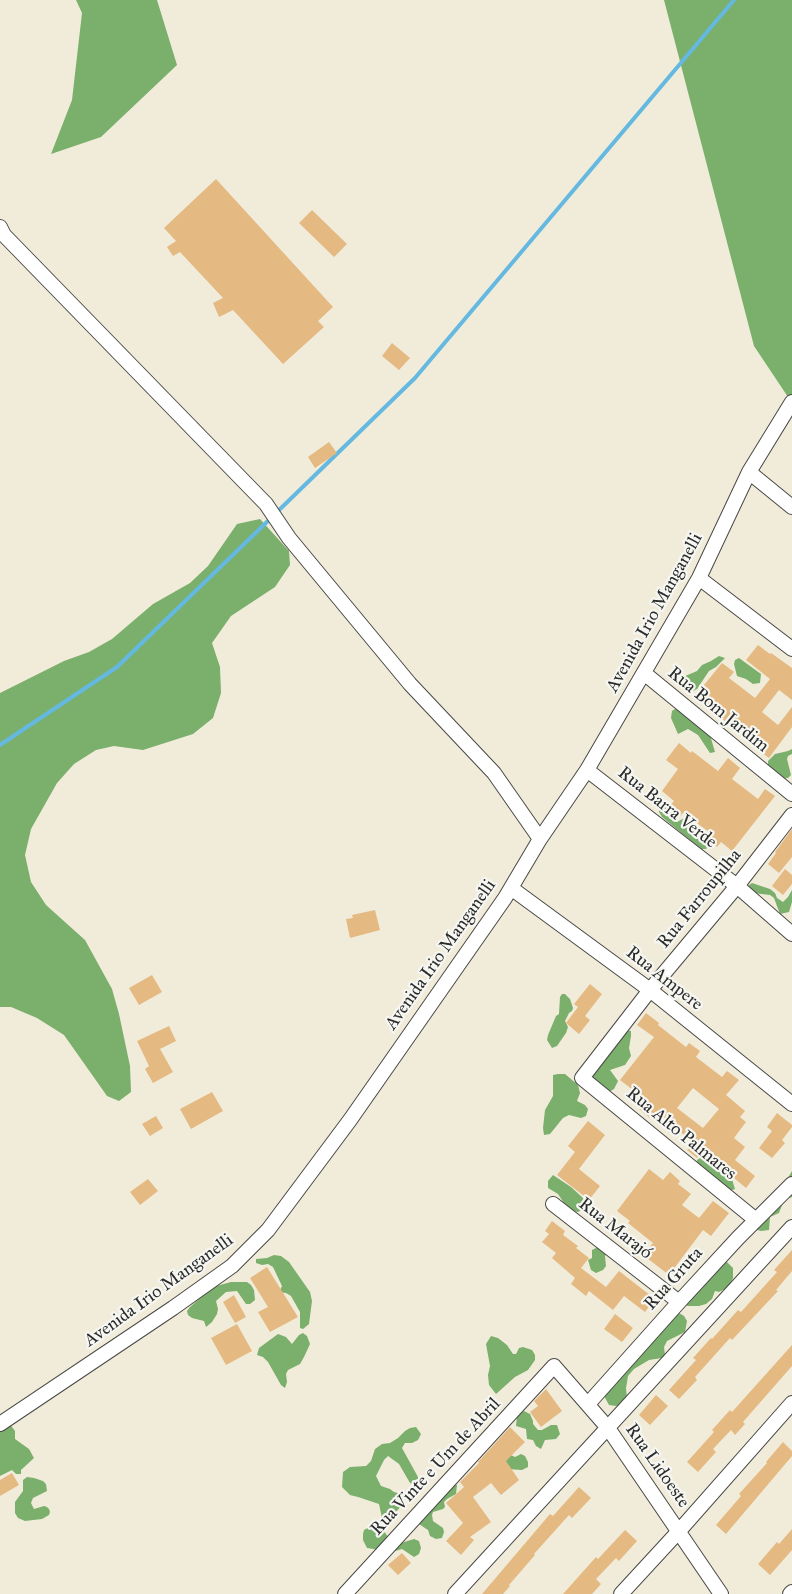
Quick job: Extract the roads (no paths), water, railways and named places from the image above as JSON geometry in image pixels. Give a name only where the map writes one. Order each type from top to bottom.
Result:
[{"type":"street","points":[[0,227],[4,235],[16,248],[266,504],[289,538],[410,684],[494,773],[540,839]]},
{"type":"street","name":"Avenida Irio Manganelli","points":[[0,1424],[173,1308],[232,1266],[268,1230],[350,1120],[511,888],[540,839],[587,770],[700,578],[749,472],[792,402]]},
{"type":"street","points":[[777,426],[792,426]]},
{"type":"street","points":[[749,472],[792,507]]},
{"type":"street","points":[[700,578],[792,649]]},
{"type":"street","name":"Rua Bom Jardim","points":[[644,673],[792,794]]},
{"type":"street","name":"Rua Barra Verde","points":[[587,770],[737,886],[792,934]]},
{"type":"street","name":"Rua Farroupilha","points":[[582,1078],[650,990],[737,886],[792,815]]},
{"type":"street","name":"Rua Ampere","points":[[511,888],[650,990],[792,1104]]},
{"type":"street","name":"Rua Alto Palmares","points":[[582,1078],[756,1220]]},
{"type":"street","name":"Rua Gruta","points":[[588,1404],[679,1302],[792,1184]]},
{"type":"street","name":"Rua Marajó","points":[[553,1204],[679,1302]]},
{"type":"street","points":[[455,1594],[792,1227]]},
{"type":"street","name":"Rua Lidoeste","points":[[554,1366],[608,1428],[721,1594]]},
{"type":"street","name":"Rua Vinte e Um de Abril","points":[[345,1594],[554,1366]]},
{"type":"street","points":[[622,1594],[792,1403]]},
{"type":"waterway","points":[[276,513],[415,378],[734,0]]},
{"type":"waterway","points":[[0,745],[117,667],[271,518]]}]
